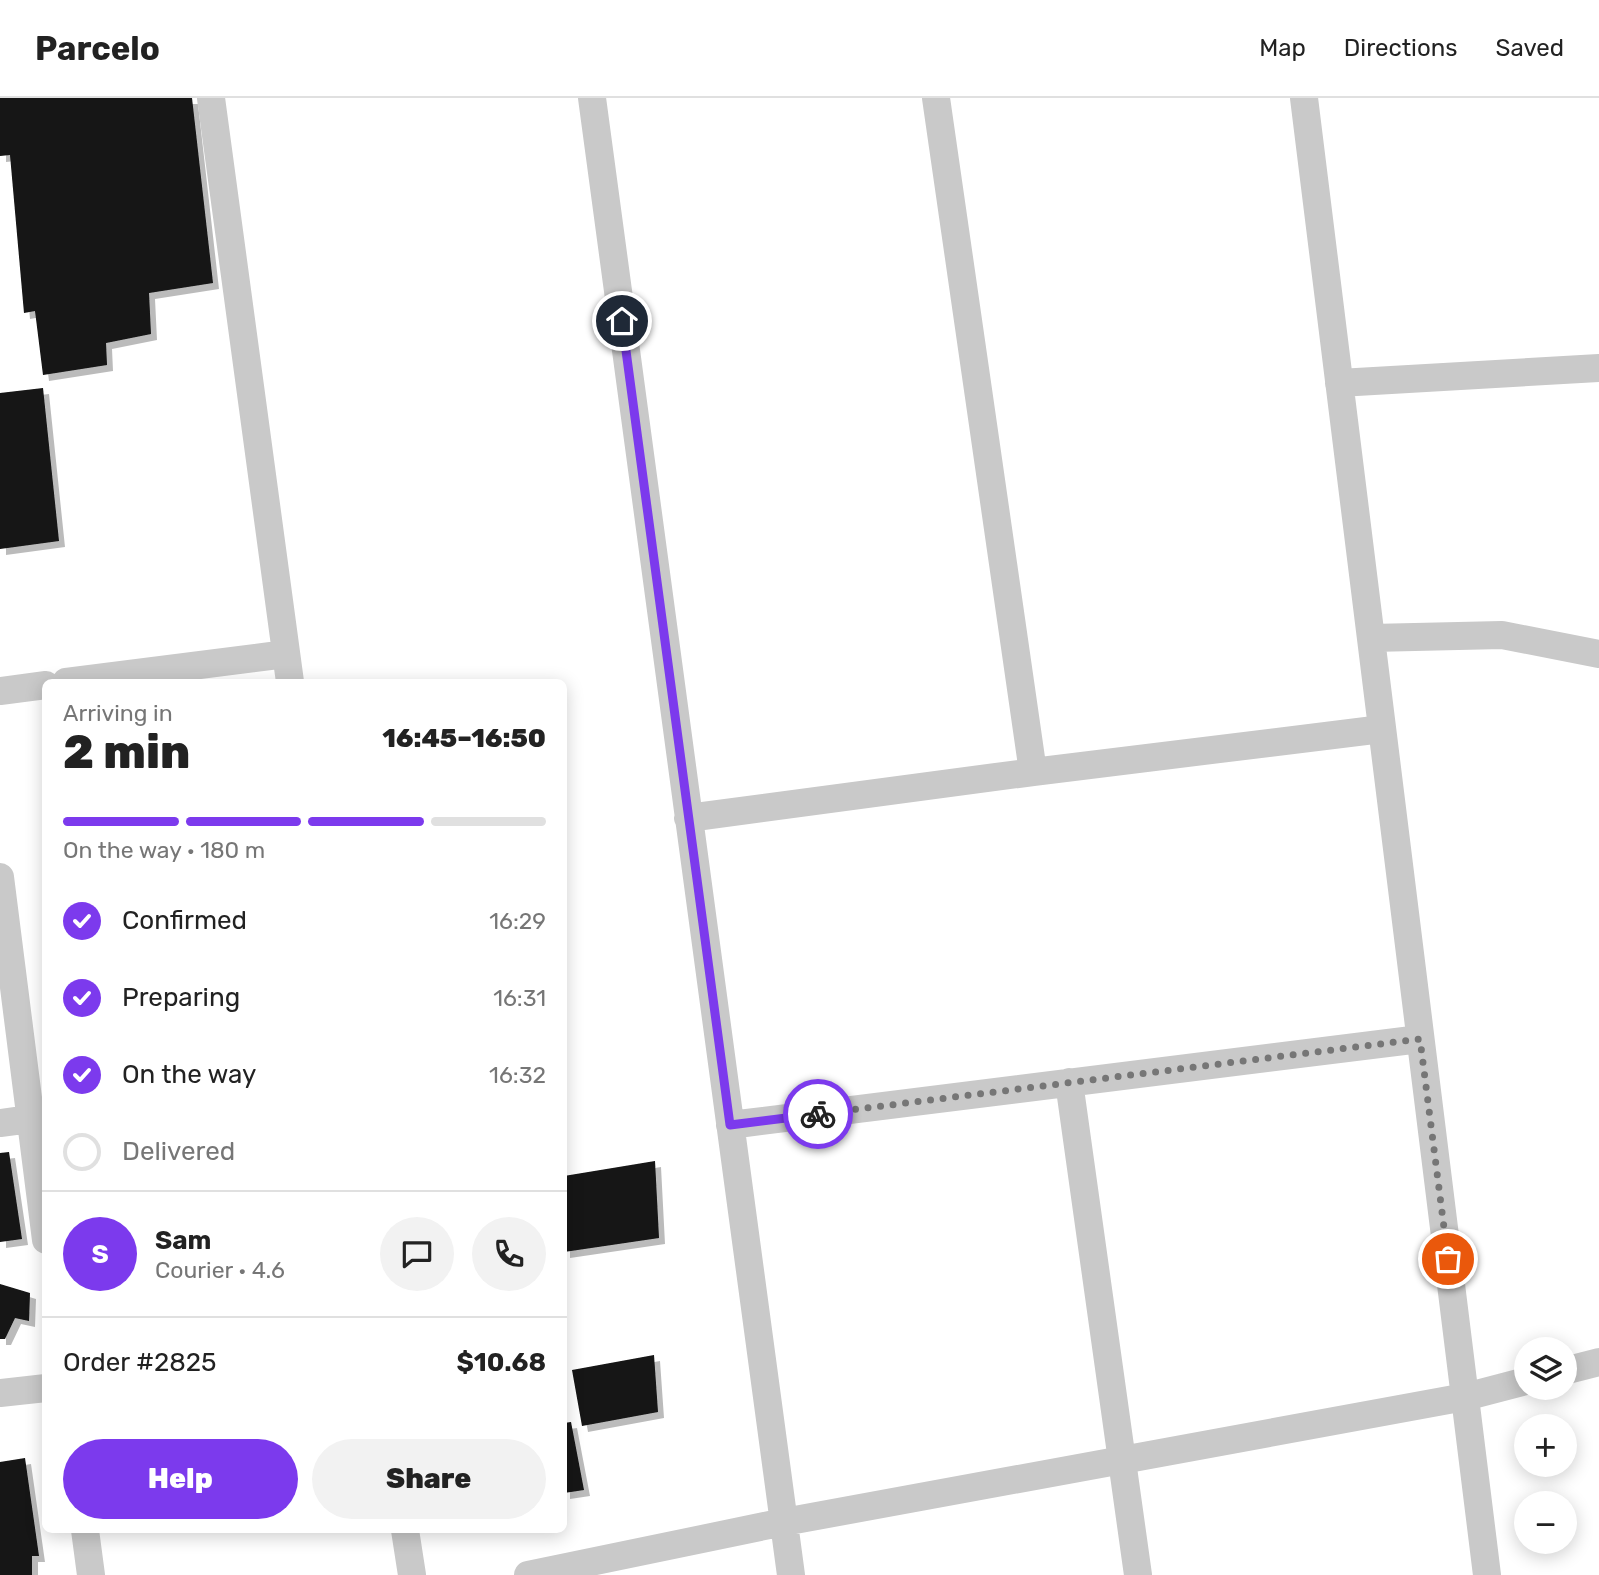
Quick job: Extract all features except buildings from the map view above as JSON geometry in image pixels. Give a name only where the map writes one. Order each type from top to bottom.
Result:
[{"type":"street","points":[[211,98],[290,679]]},
{"type":"street","points":[[592,98],[791,1575]]},
{"type":"street","points":[[936,98],[1033,772]]},
{"type":"street","points":[[1304,98],[1487,1575]]},
{"type":"street","points":[[1339,383],[1599,368]]},
{"type":"street","points":[[1371,638],[1502,635],[1599,654]]},
{"type":"street","points":[[90,679],[286,654]]},
{"type":"street","points":[[0,691],[42,686]]},
{"type":"street","points":[[688,817],[1382,729]]},
{"type":"street","points":[[0,877],[42,1210]]},
{"type":"street","points":[[730,1125],[1420,1039]]},
{"type":"street","points":[[1069,1082],[1138,1575]]},
{"type":"street","points":[[0,1123],[30,1118]]},
{"type":"street","points":[[1577,1368],[1599,1362]]},
{"type":"street","points":[[528,1575],[784,1522],[1465,1397],[1514,1384]]},
{"type":"street","points":[[0,1394],[42,1389]]},
{"type":"street","points":[[85,1533],[91,1575]]},
{"type":"street","points":[[405,1533],[412,1575]]},
{"type":"way so far","points":[[818,1114],[1420,1039],[1448,1259]]},
{"type":"route","points":[[622,321],[730,1125],[818,1114]]}]
